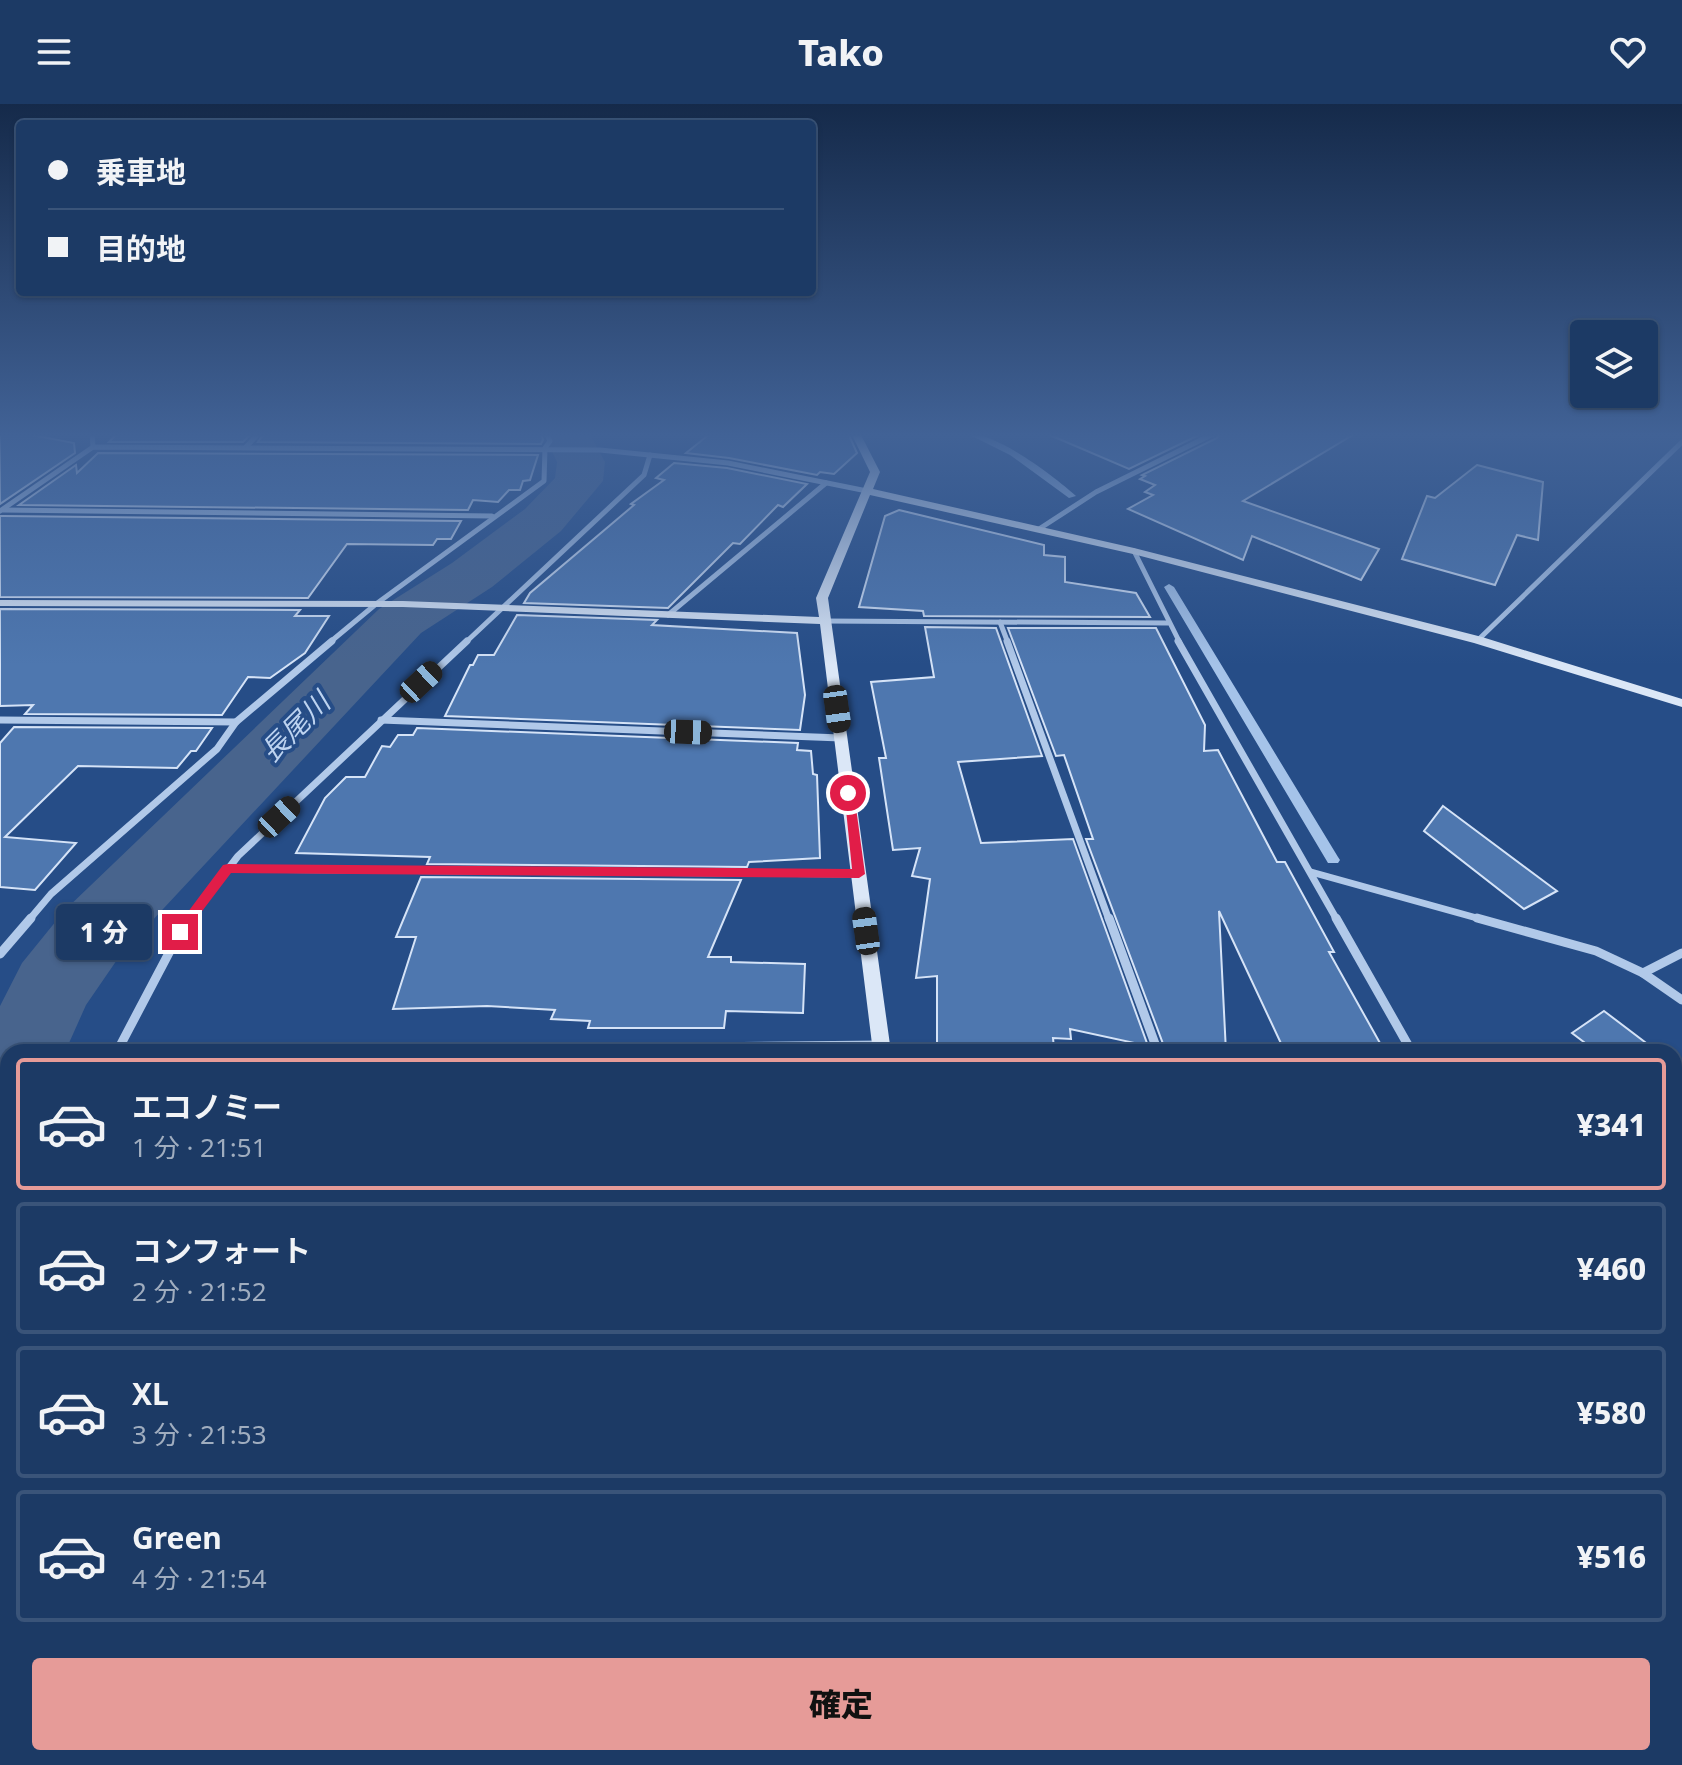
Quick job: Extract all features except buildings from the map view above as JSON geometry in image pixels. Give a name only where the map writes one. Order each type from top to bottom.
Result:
[{"type":"street","points":[[1,511],[492,516]]},
{"type":"street","points":[[0,954],[51,894],[217,749],[236,722],[376,604],[500,511]]},
{"type":"street","points":[[121,1044],[180,932],[228,869],[381,720],[605,511]]},
{"type":"street","points":[[668,615],[793,511]]},
{"type":"street","points":[[859,511],[822,598],[881,1044]]},
{"type":"street","points":[[955,511],[1134,551],[1478,640],[1682,703]]},
{"type":"street","points":[[1039,529],[1067,511]]},
{"type":"street","points":[[1478,640],[1611,511]]},
{"type":"street","points":[[1134,551],[1168,623],[1408,1044]]},
{"type":"street","points":[[0,603],[403,604],[825,621],[1168,623]]},
{"type":"street","points":[[1000,622],[1155,1044]]},
{"type":"street","points":[[0,728],[4,720],[236,722]]},
{"type":"street","points":[[381,720],[841,738]]},
{"type":"street","points":[[228,869],[859,874]]},
{"type":"street","points":[[1311,872],[1596,951],[1643,973],[1682,1000]]},
{"type":"street","points":[[1643,973],[1682,953]]},
{"type":"waterway","name":"長尾川","points":[[25,1044],[52,987],[93,932],[400,621],[472,575],[552,511]]},
{"type":"waterway","points":[[1169,587],[1333,860]]},
{"type":"route","points":[[180,932],[228,869],[859,874],[848,793]]}]
